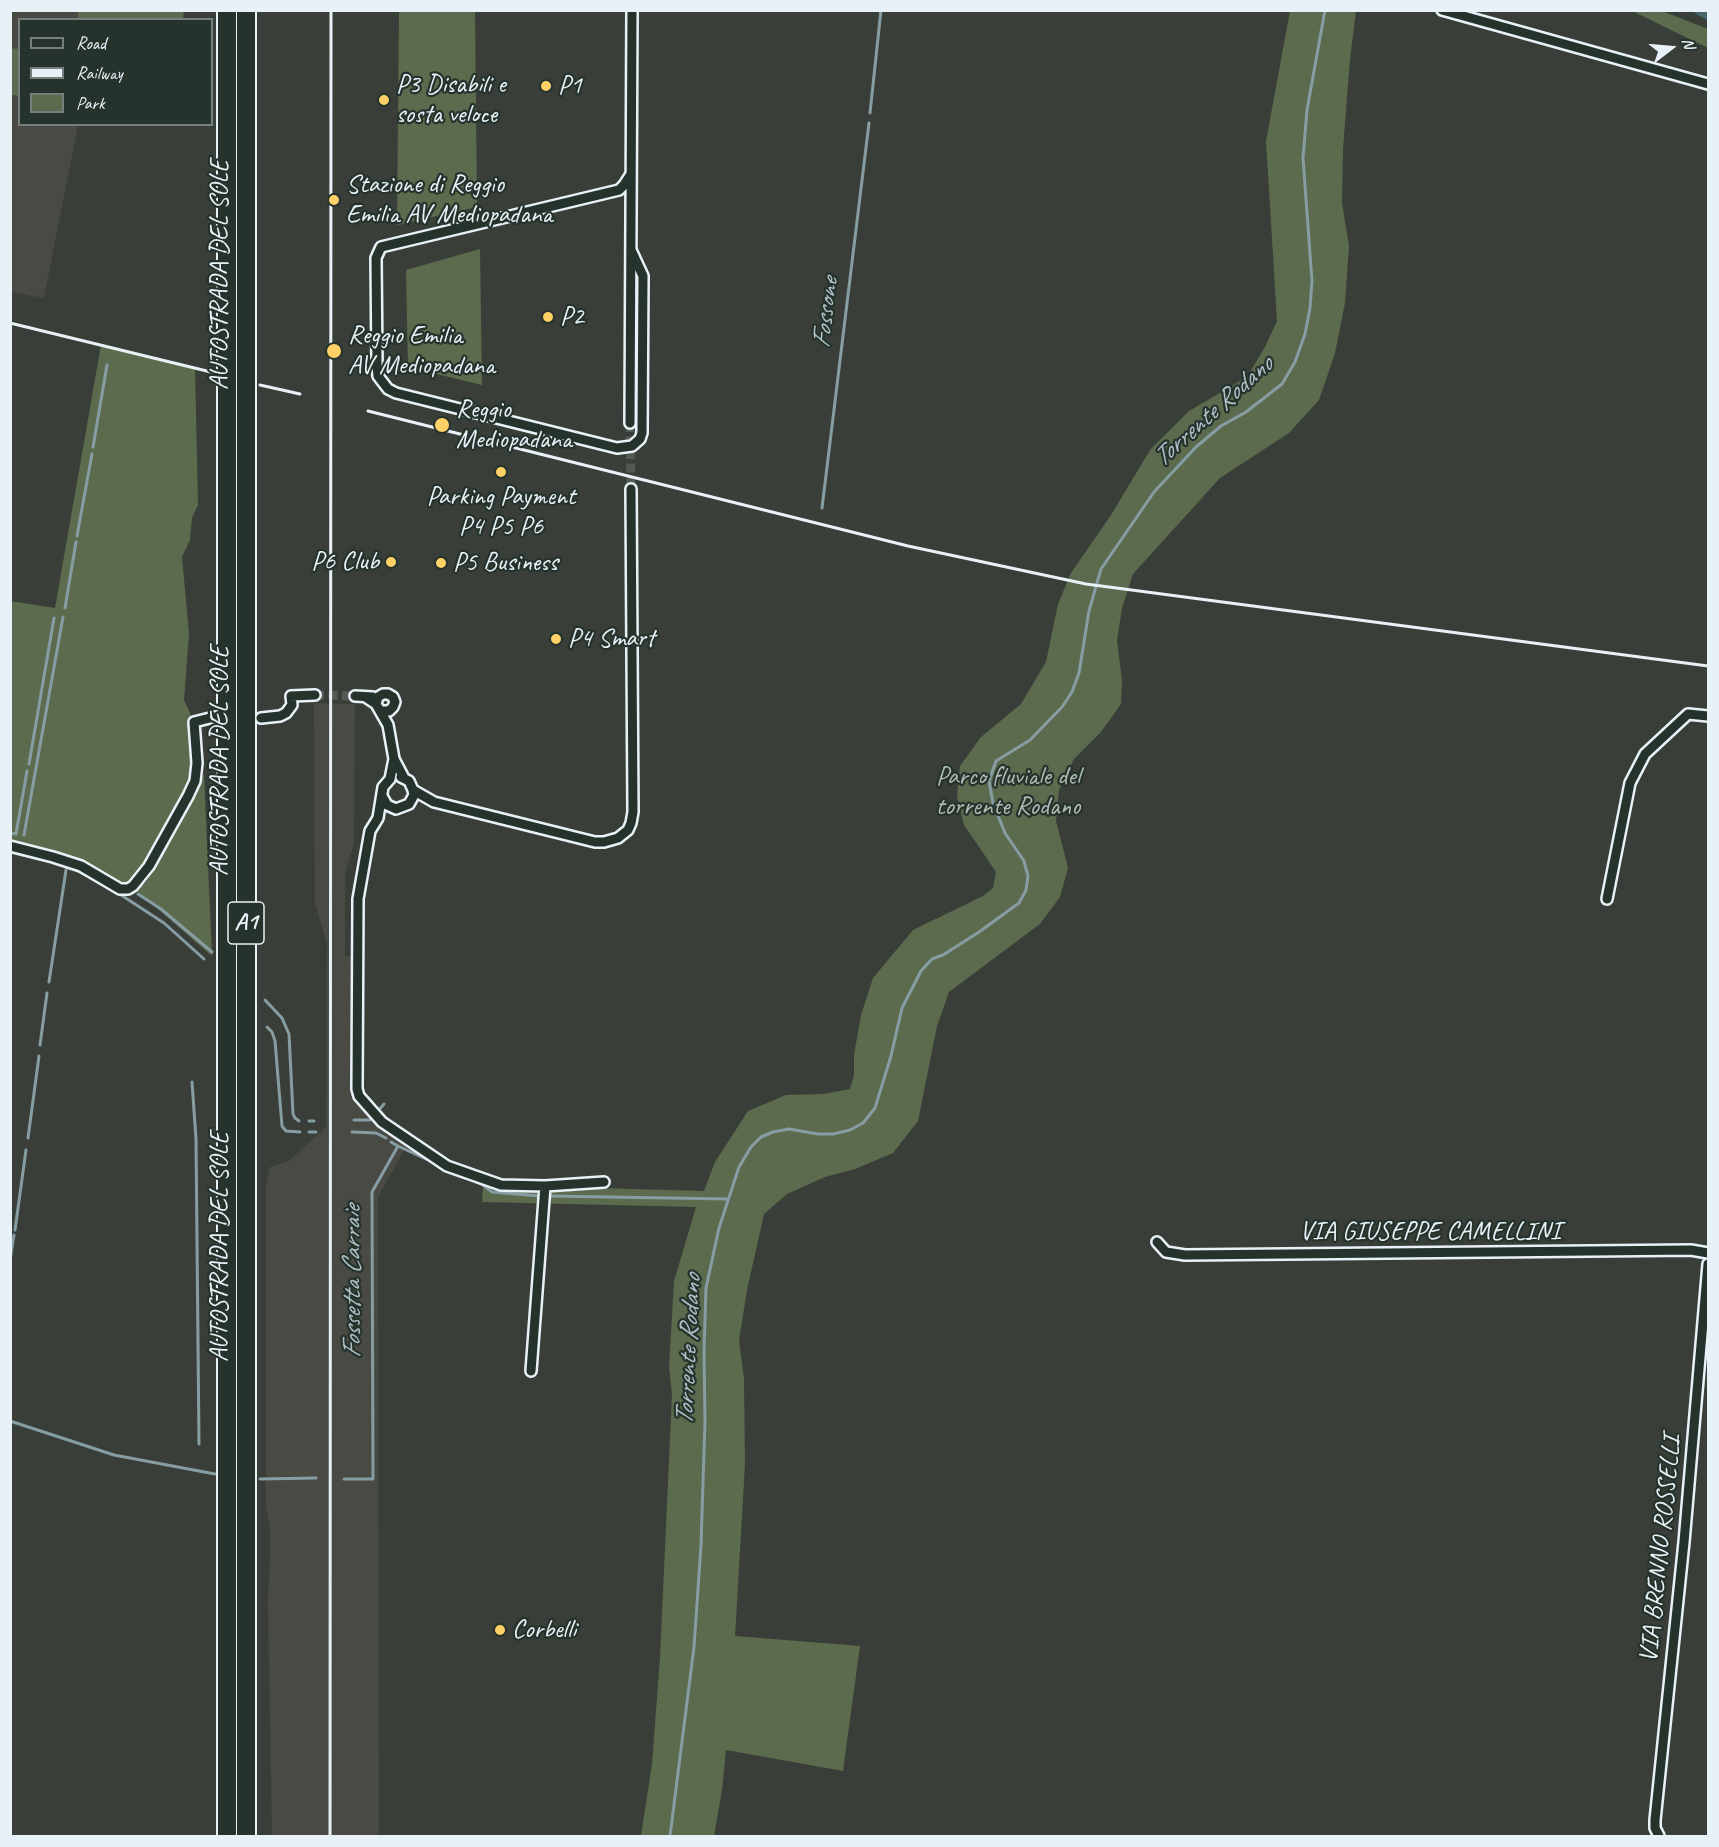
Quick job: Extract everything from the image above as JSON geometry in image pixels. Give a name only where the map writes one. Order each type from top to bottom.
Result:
[{"type":"highway","name":"AUTOSTRADA DEL SOLE","points":[[227,10],[227,1836]]},
{"type":"highway","name":"AUTOSTRADA DEL SOLE","points":[[246,10],[246,1836]]},
{"type":"street","points":[[630,423],[632,10]]},
{"type":"street","points":[[1442,10],[1708,84]]},
{"type":"street","points":[[631,174],[619,190],[381,247],[376,258],[376,367],[378,376],[388,388],[396,393],[617,448],[632,446],[640,439],[642,427],[643,276],[631,250]]},
{"type":"street","points":[[413,790],[434,802],[595,842],[618,838],[628,830],[633,812],[631,489]]},
{"type":"street","points":[[261,718],[286,713],[292,705],[291,696],[315,695]]},
{"type":"street","points":[[355,696],[368,698],[382,705],[394,759],[404,778]]},
{"type":"street","points":[[1607,899],[1630,783],[1645,754],[1688,714],[1708,716]]},
{"type":"street","points":[[10,846],[81,866],[120,889],[133,886],[149,866],[195,781],[197,763],[194,722],[214,717]]},
{"type":"street","points":[[394,759],[390,779],[383,787],[378,818],[370,831],[358,906],[357,1089],[359,1096],[382,1122],[447,1166],[501,1185],[545,1186],[604,1182]]},
{"type":"street","points":[[390,779],[399,777],[409,781],[414,795],[409,804]]},
{"type":"street","points":[[382,796],[387,805],[396,809]]},
{"type":"street","points":[[378,818],[409,804],[434,802]]},
{"type":"street","points":[[531,1371],[545,1186]]},
{"type":"street","name":"VIA GIUSEPPE CAMELLINI","points":[[1157,1242],[1166,1252],[1185,1255],[1691,1250],[1708,1253]]},
{"type":"street","name":"VIA BRENNO ROSSELLI","points":[[1659,1836],[1655,1828],[1655,1820],[1683,1554],[1708,1264]]},
{"type":"shaded area","points":[[11,10],[78,11],[78,18],[18,18],[18,49],[11,48]]},
{"type":"shaded area","points":[[10,95],[18,96],[18,126],[78,126],[44,298],[11,292]]},
{"type":"shaded area","points":[[314,703],[355,704],[354,843],[345,874],[345,956],[361,956],[361,1087],[367,1101],[412,1136],[378,1197],[379,1836],[272,1836],[268,1601],[270,1527],[266,1507],[266,1186],[270,1167],[289,1161],[326,1127],[327,944],[315,903]]},
{"type":"green space","points":[[78,10],[184,11],[183,18],[78,18]]},
{"type":"green space","points":[[399,11],[475,11],[477,207],[397,225]]},
{"type":"green space","name":"Parco fluviale del torrente Rodano","points":[[1290,11],[1356,11],[1343,149],[1342,203],[1349,246],[1345,303],[1335,353],[1319,400],[1289,433],[1220,478],[1133,574],[1122,608],[1117,640],[1122,681],[1121,704],[1101,732],[1074,759],[1059,790],[1056,821],[1068,868],[1060,897],[1040,924],[949,992],[937,1026],[918,1121],[893,1153],[855,1169],[825,1177],[787,1194],[764,1214],[747,1290],[739,1340],[744,1379],[745,1464],[735,1636],[860,1646],[843,1771],[726,1750],[714,1836],[641,1836],[652,1764],[660,1657],[672,1395],[669,1367],[674,1281],[696,1207],[482,1202],[483,1188],[487,1182],[547,1190],[596,1188],[704,1191],[715,1162],[748,1111],[786,1095],[824,1094],[850,1089],[854,1075],[854,1055],[861,1015],[873,978],[913,930],[983,896],[993,888],[996,872],[964,825],[957,796],[960,766],[981,737],[1021,704],[1046,662],[1058,604],[1071,573],[1111,515],[1150,450],[1189,411],[1247,377],[1277,321],[1266,141]]},
{"type":"green space","points":[[1632,11],[1662,11],[1708,29],[1708,48]]},
{"type":"green space","points":[[10,48],[18,49],[18,96],[11,95]]},
{"type":"green space","points":[[480,249],[482,385],[408,367],[406,270]]},
{"type":"green space","points":[[101,345],[195,368],[198,505],[192,518],[190,540],[182,557],[189,634],[184,700],[194,722],[196,773],[166,835],[128,889],[96,875],[11,846],[10,601],[55,608]]},
{"type":"green space","points":[[204,774],[212,956],[136,890],[146,882],[156,867]]},
{"type":"waterway","name":"Fossone","points":[[870,113],[881,10]]},
{"type":"waterway","name":"Torrente Rodano","points":[[670,1836],[694,1647],[701,1545],[706,1288],[719,1228],[739,1167],[751,1147],[761,1137],[773,1132],[789,1129],[833,1134],[850,1130],[863,1123],[875,1108],[891,1056],[902,1008],[921,971],[932,959],[943,955],[979,932],[1019,903],[1026,890],[1028,876],[1024,861],[1005,833],[993,803],[989,781],[996,761],[1030,740],[1062,707],[1072,692],[1079,673],[1089,611],[1101,569],[1154,492],[1196,447],[1221,426],[1246,412],[1282,384],[1295,362],[1305,334],[1310,308],[1312,281],[1303,158],[1307,110],[1325,10]]},
{"type":"waterway","points":[[1699,10],[1708,15]]},
{"type":"waterway","name":"Fossone","points":[[822,508],[869,123]]},
{"type":"waterway","points":[[93,447],[107,365]]},
{"type":"waterway","points":[[77,536],[92,454]]},
{"type":"waterway","points":[[65,608],[76,542]]},
{"type":"waterway","points":[[24,835],[63,617]]},
{"type":"waterway","points":[[29,764],[54,618]]},
{"type":"waterway","points":[[10,833],[16,834],[27,771]]},
{"type":"waterway","points":[[22,844],[75,860]]},
{"type":"waterway","points":[[10,852],[57,863]]},
{"type":"waterway","points":[[74,869],[104,885]]},
{"type":"waterway","points":[[49,982],[66,870]]},
{"type":"waterway","points":[[97,870],[123,885]]},
{"type":"waterway","points":[[118,893],[164,923],[204,959]]},
{"type":"waterway","points":[[138,894],[161,909],[212,952]]},
{"type":"waterway","points":[[40,1045],[47,993]]},
{"type":"waterway","points":[[265,1000],[282,1018],[289,1034],[293,1114],[299,1121]]},
{"type":"waterway","points":[[267,1027],[272,1032],[275,1041],[282,1126],[286,1131],[300,1132]]},
{"type":"waterway","points":[[28,1138],[39,1056]]},
{"type":"waterway","points":[[192,1082],[196,1139],[199,1444]]},
{"type":"waterway","points":[[377,1112],[384,1104]]},
{"type":"waterway","points":[[354,1120],[370,1120],[373,1117]]},
{"type":"waterway","points":[[309,1121],[314,1121]]},
{"type":"waterway","points":[[309,1132],[316,1132]]},
{"type":"waterway","points":[[352,1132],[376,1133],[386,1138]]},
{"type":"waterway","points":[[391,1142],[398,1146]]},
{"type":"waterway","name":"Fossetta Carraie","points":[[344,1479],[373,1479],[372,1192],[398,1146],[441,1166]]},
{"type":"waterway","points":[[15,1230],[26,1150]]},
{"type":"waterway","name":"Fossetta Carraie","points":[[466,1177],[492,1192],[540,1196]]},
{"type":"waterway","name":"Fossetta Carraie","points":[[549,1196],[728,1199]]},
{"type":"waterway","points":[[10,1260],[14,1235]]},
{"type":"waterway","name":"Fossetta Carraie","points":[[10,1421],[114,1455],[215,1474]]},
{"type":"waterway","name":"Fossetta Carraie","points":[[260,1479],[316,1478]]},
{"type":"tunnel","points":[[630,423],[631,489]]},
{"type":"tunnel","points":[[315,695],[355,696]]},
{"type":"railway","points":[[330,1836],[331,10]]},
{"type":"railway","points":[[10,323],[215,373]]},
{"type":"railway","points":[[260,385],[300,394]]},
{"type":"railway","points":[[368,411],[908,546],[1086,584],[1708,666]]},
{"type":"place","name":"P1","points":[[546,86]]},
{"type":"place","name":"P3 Disabili e sosta veloce","points":[[384,100]]},
{"type":"place","name":"Stazione di Reggio Emilia AV Mediopadana","points":[[334,200]]},
{"type":"place","name":"P2","points":[[548,317]]},
{"type":"place","name":"Reggio Emilia AV Mediopadana","points":[[334,351]]},
{"type":"place","name":"Reggio Mediopadana","points":[[442,425]]},
{"type":"place","name":"Parking Payment P4 P5 P6","points":[[501,472]]},
{"type":"place","name":"P6 Club","points":[[391,562]]},
{"type":"place","name":"P5 Business","points":[[441,563]]},
{"type":"place","name":"P4 Smart","points":[[556,639]]},
{"type":"place","name":"Corbelli","points":[[500,1630]]}]
